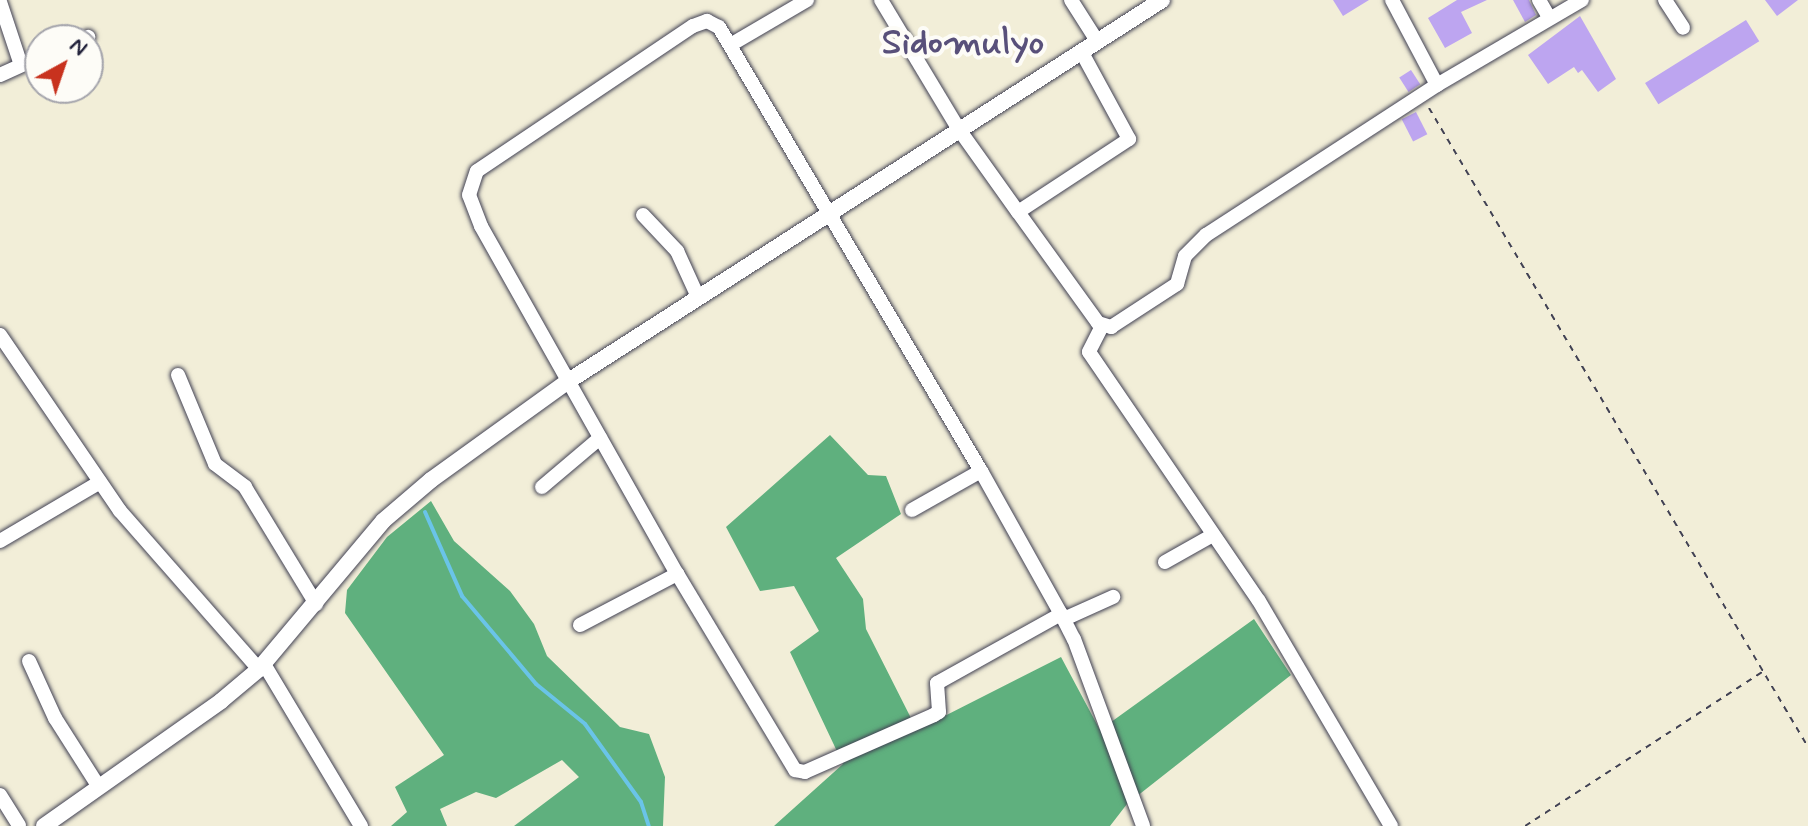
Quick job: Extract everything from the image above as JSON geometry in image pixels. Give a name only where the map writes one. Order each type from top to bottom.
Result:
[{"type":"main road","points":[[44,826],[221,701],[261,666],[397,509],[431,480],[567,382],[828,216],[958,128],[1162,0]]},
{"type":"street","points":[[732,44],[807,0]]},
{"type":"street","points":[[881,0],[958,128],[1102,326]]},
{"type":"street","points":[[1071,0],[1097,41]]},
{"type":"street","points":[[1392,0],[1437,85]]},
{"type":"street","points":[[1539,0],[1549,17]]},
{"type":"street","points":[[1102,326],[1115,325],[1173,287],[1185,256],[1206,235],[1437,85],[1582,0]]},
{"type":"street","points":[[1665,0],[1683,28]]},
{"type":"street","points":[[0,2],[21,65]]},
{"type":"street","points":[[1113,597],[1062,617],[937,683],[939,712],[934,715],[799,773],[677,574],[567,382],[481,226],[470,183],[489,160],[693,26],[714,23],[732,44],[828,216],[981,471],[1062,617],[1087,667],[1143,826]]},
{"type":"street","points":[[1018,212],[1129,139],[1081,51]]},
{"type":"street","points":[[0,75],[24,64]]},
{"type":"street","points":[[643,215],[677,251],[698,297]]},
{"type":"street","points":[[1102,326],[1089,352],[1259,601],[1391,826]]},
{"type":"street","points":[[0,335],[100,482],[261,666],[361,826]]},
{"type":"street","points":[[178,375],[215,464],[245,487],[316,604]]},
{"type":"street","points":[[542,487],[600,438]]},
{"type":"street","points":[[912,510],[981,471]]},
{"type":"street","points":[[0,541],[100,482]]},
{"type":"street","points":[[1165,562],[1213,535]]},
{"type":"street","points":[[580,625],[677,574]]},
{"type":"street","points":[[29,661],[55,718],[99,787]]},
{"type":"street","points":[[0,795],[19,826]]},
{"type":"path","points":[[1422,97],[1808,747]]},
{"type":"path","points":[[1525,826],[1763,672]]},
{"type":"green space","points":[[830,435],[868,475],[886,476],[901,514],[836,558],[863,599],[866,629],[917,730],[1061,657],[1100,730],[1254,619],[1291,675],[1127,804],[1110,826],[774,826],[843,764],[790,652],[819,631],[794,586],[760,591],[726,527]]},
{"type":"green space","points":[[431,501],[454,541],[510,591],[534,624],[547,656],[620,727],[649,734],[665,777],[663,826],[514,826],[579,777],[562,760],[496,798],[476,792],[440,809],[447,826],[391,826],[407,812],[395,787],[444,755],[345,613],[347,590],[387,537]]},
{"type":"building","points":[[1333,0],[1369,0],[1343,16]]},
{"type":"building","points":[[1457,0],[1487,0],[1461,12],[1472,33],[1445,48],[1428,18]]},
{"type":"building","points":[[1513,0],[1529,0],[1536,15],[1525,22]]},
{"type":"building","points":[[1765,0],[1798,0],[1777,16]]},
{"type":"building","points":[[1580,16],[1616,79],[1598,92],[1582,70],[1578,73],[1574,67],[1548,84],[1528,55]]},
{"type":"building","points":[[1746,20],[1759,41],[1658,104],[1645,83]]},
{"type":"building","points":[[1411,70],[1420,84],[1409,92],[1399,78]]},
{"type":"building","points":[[1416,112],[1427,134],[1413,142],[1402,119]]},
{"type":"waterway","points":[[425,512],[462,596],[536,684],[585,724],[641,802],[649,826]]},
{"type":"district","name":"Sidomulyo","points":[[963,44]]}]
